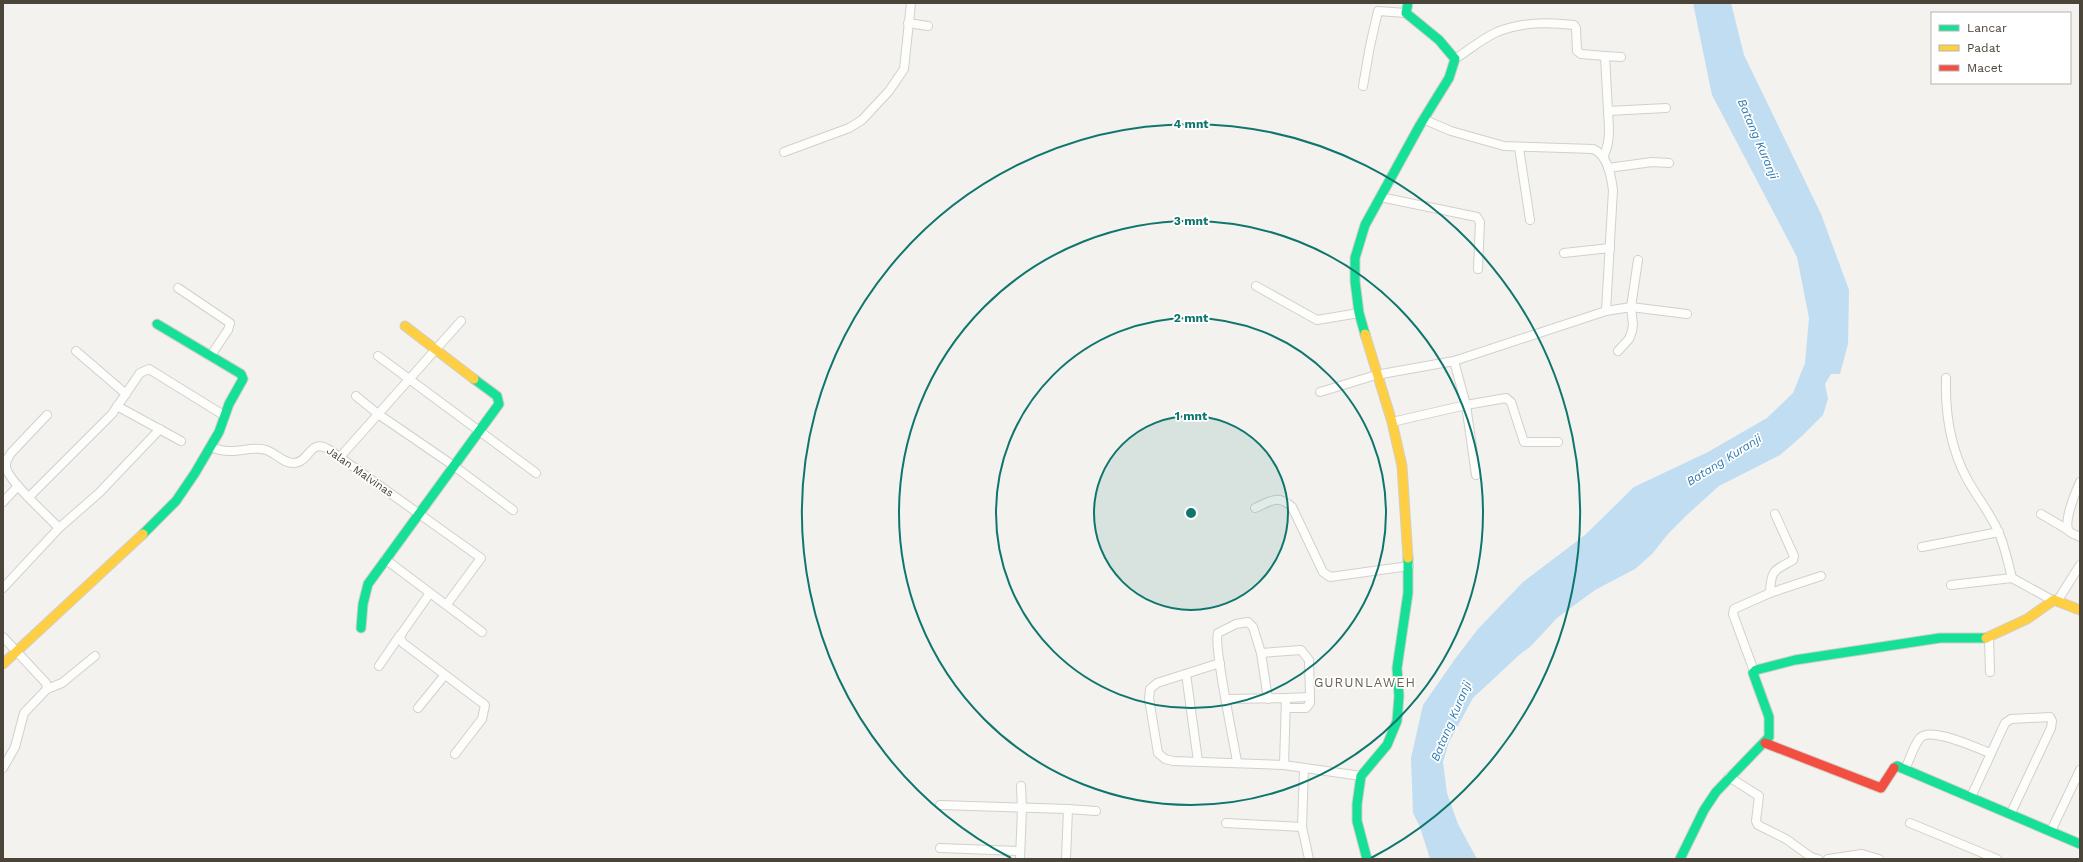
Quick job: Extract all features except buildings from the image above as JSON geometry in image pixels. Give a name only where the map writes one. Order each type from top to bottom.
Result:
[{"type":"street","points":[[784,152],[848,128],[862,120],[889,91],[904,69],[911,3]]},
{"type":"street","points":[[1406,13],[1408,3]]},
{"type":"street","points":[[1363,86],[1378,7],[1406,13],[1437,37],[1451,51],[1455,59]]},
{"type":"street","points":[[1367,859],[1356,811],[1361,776],[1386,745],[1397,721],[1399,696],[1397,668],[1408,593],[1409,566],[1402,466],[1392,422],[1376,375],[1359,313],[1354,281],[1356,251],[1365,225],[1423,119],[1449,78],[1455,59],[1496,32],[1516,26],[1543,22],[1574,25],[1576,28],[1577,51],[1582,54],[1621,57]]},
{"type":"street","points":[[908,23],[928,26]]},
{"type":"street","points":[[1603,157],[1608,149],[1609,135],[1605,56]]},
{"type":"street","points":[[1608,111],[1666,108]]},
{"type":"street","points":[[1423,119],[1451,131],[1504,146],[1519,148],[1593,149],[1603,157],[1608,168],[1613,190],[1606,311]]},
{"type":"street","points":[[1519,148],[1530,220]]},
{"type":"street","points":[[1608,168],[1652,162],[1669,162]]},
{"type":"street","points":[[1380,197],[1477,217],[1480,222],[1478,269]]},
{"type":"street","points":[[1564,253],[1610,248]]},
{"type":"street","points":[[1618,351],[1629,339],[1632,331],[1633,319],[1631,307],[1638,260]]},
{"type":"street","points":[[1256,286],[1317,320],[1359,313]]},
{"type":"street","points":[[178,288],[230,323],[228,330],[211,355]]},
{"type":"street","points":[[1320,392],[1376,375],[1454,361],[1606,311],[1631,307],[1687,314]]},
{"type":"street","points":[[340,457],[461,321]]},
{"type":"street","points":[[3,664],[156,522],[186,486],[211,447],[219,432],[224,416],[243,379],[241,374],[211,355],[156,324]]},
{"type":"street","points":[[361,628],[365,592],[368,584],[418,512],[454,466],[498,404],[497,396],[405,326]]},
{"type":"street","points":[[76,351],[126,394]]},
{"type":"street","points":[[378,356],[478,432],[536,473]]},
{"type":"street","points":[[1454,361],[1466,405],[1476,475]]},
{"type":"street","points":[[30,496],[112,414],[140,373],[149,369],[224,416]]},
{"type":"street","points":[[1946,378],[1945,398],[1949,426],[1959,459],[1966,477],[1999,532],[2012,578]]},
{"type":"street","points":[[356,396],[378,414],[454,466],[513,510]]},
{"type":"street","points":[[1392,422],[1466,405],[1506,398],[1511,402],[1524,442],[1558,442]]},
{"type":"street","points":[[117,406],[181,442]]},
{"type":"street","points":[[47,415],[6,460],[8,472],[18,486],[30,496],[59,528]]},
{"type":"street","points":[[4,585],[59,528],[99,493],[160,429]]},
{"type":"street","name":"Jalan Malvinas","points":[[211,447],[229,452],[266,450],[283,460],[294,463],[301,461],[312,449],[317,446],[324,446],[481,558],[447,604]]},
{"type":"street","points":[[2068,530],[2071,504],[2080,482]]},
{"type":"street","points":[[3,502],[18,486]]},
{"type":"street","points":[[1255,508],[1278,499],[1284,500],[1292,507],[1323,572],[1330,578],[1409,566]]},
{"type":"street","points":[[1770,592],[1773,572],[1778,566],[1793,560],[1794,556],[1775,514]]},
{"type":"street","points":[[2041,514],[2080,537]]},
{"type":"street","points":[[1922,547],[1999,532]]},
{"type":"street","points":[[385,559],[447,604],[482,632]]},
{"type":"street","points":[[1754,673],[1795,660],[1851,650],[1894,646],[1940,638],[1989,638],[2027,619],[2055,600],[2080,565]]},
{"type":"street","points":[[1680,859],[1714,795],[1729,777],[1751,760],[1765,743],[1770,732],[1769,717],[1733,611],[1738,606],[1770,592],[1821,576]]},
{"type":"street","points":[[1951,585],[2012,578],[2055,600],[2080,610]]},
{"type":"street","points":[[379,666],[430,593]]},
{"type":"street","points":[[1237,762],[1220,663],[1217,636],[1219,631],[1245,621],[1251,624],[1261,653],[1268,699]]},
{"type":"street","points":[[400,636],[403,643],[444,676],[485,705],[482,719],[455,754]]},
{"type":"street","points":[[3,637],[46,683],[47,689]]},
{"type":"street","points":[[1989,638],[1990,672]]},
{"type":"street","points":[[1261,653],[1296,650],[1304,652],[1309,660],[1310,704],[1306,708],[1286,708]]},
{"type":"street","points":[[3,768],[15,748],[24,714],[47,689],[62,683],[95,656]]},
{"type":"street","points":[[1220,663],[1152,686],[1149,693],[1149,699],[1158,753],[1161,756],[1172,761],[1237,762],[1284,765],[1361,776]]},
{"type":"street","points":[[1186,674],[1198,761]]},
{"type":"street","points":[[418,708],[444,676]]},
{"type":"street","points":[[1227,699],[1310,697]]},
{"type":"street","points":[[1284,765],[1286,698]]},
{"type":"street","points":[[1971,797],[2002,726],[2008,721],[2048,717],[2051,719],[2051,728],[2011,813]]},
{"type":"street","points":[[1905,769],[1920,739],[1928,734],[1938,734],[1990,753]]},
{"type":"street","points":[[1765,743],[1881,788],[1884,786],[1893,767],[1905,769],[2011,813],[2080,844]]},
{"type":"street","points":[[1304,768],[1302,827],[1309,859]]},
{"type":"street","points":[[2051,831],[2080,770]]},
{"type":"street","points":[[1729,777],[1759,796],[1756,821],[1758,825],[1786,839],[1811,857],[1818,859]]},
{"type":"street","points":[[940,848],[1020,855],[1022,808],[1021,786]]},
{"type":"street","points":[[940,805],[1096,811]]},
{"type":"street","points":[[1066,859],[1068,810]]},
{"type":"street","points":[[1226,823],[1302,827]]},
{"type":"street","points":[[1910,823],[1995,859]]},
{"type":"street","points":[[1828,859],[1858,857],[1862,854],[1879,859]]},
{"type":"water","name":"Batang Kuranji","points":[[1693,3],[1731,3],[1744,55],[1821,214],[1849,290],[1848,344],[1840,374],[1831,374],[1825,384],[1828,399],[1823,415],[1802,436],[1780,455],[1719,486],[1689,513],[1668,534],[1652,554],[1635,569],[1595,590],[1557,618],[1531,646],[1518,656],[1473,698],[1449,742],[1443,762],[1447,793],[1458,824],[1477,859],[1430,859],[1420,827],[1413,813],[1411,758],[1423,705],[1455,659],[1478,629],[1523,582],[1585,535],[1634,487],[1708,452],[1767,418],[1793,393],[1805,363],[1809,318],[1797,257],[1712,95]]},
{"type":"traffic: fast","points":[[1365,334],[1359,313],[1355,281],[1355,258],[1365,225],[1420,125],[1449,78],[1455,59],[1439,40],[1406,13],[1408,3]]},
{"type":"traffic: fast","points":[[143,534],[176,501],[195,473],[219,432],[229,404],[243,379],[241,374],[157,324]]},
{"type":"traffic: fast","points":[[361,628],[363,604],[368,584],[499,404],[497,396],[474,379]]},
{"type":"traffic: fast","points":[[1367,859],[1357,821],[1357,804],[1361,776],[1387,745],[1397,721],[1399,696],[1397,668],[1408,593],[1408,558]]},
{"type":"traffic: fast","points":[[1680,859],[1704,810],[1716,792],[1769,737],[1769,717],[1753,673],[1756,670],[1795,660],[1940,638],[1986,638]]},
{"type":"traffic: fast","points":[[1894,768],[1897,766],[2080,844]]},
{"type":"traffic: slow","points":[[405,326],[474,379]]},
{"type":"traffic: slow","points":[[1365,334],[1392,422],[1402,466],[1408,558]]},
{"type":"traffic: slow","points":[[3,664],[143,534]]},
{"type":"traffic: slow","points":[[1986,638],[2027,619],[2054,600],[2080,610]]},
{"type":"traffic: jam","points":[[1765,743],[1881,788],[1894,768]]},
{"type":"district","name":"GURUNLAWEH","points":[[1365,682]]}]
